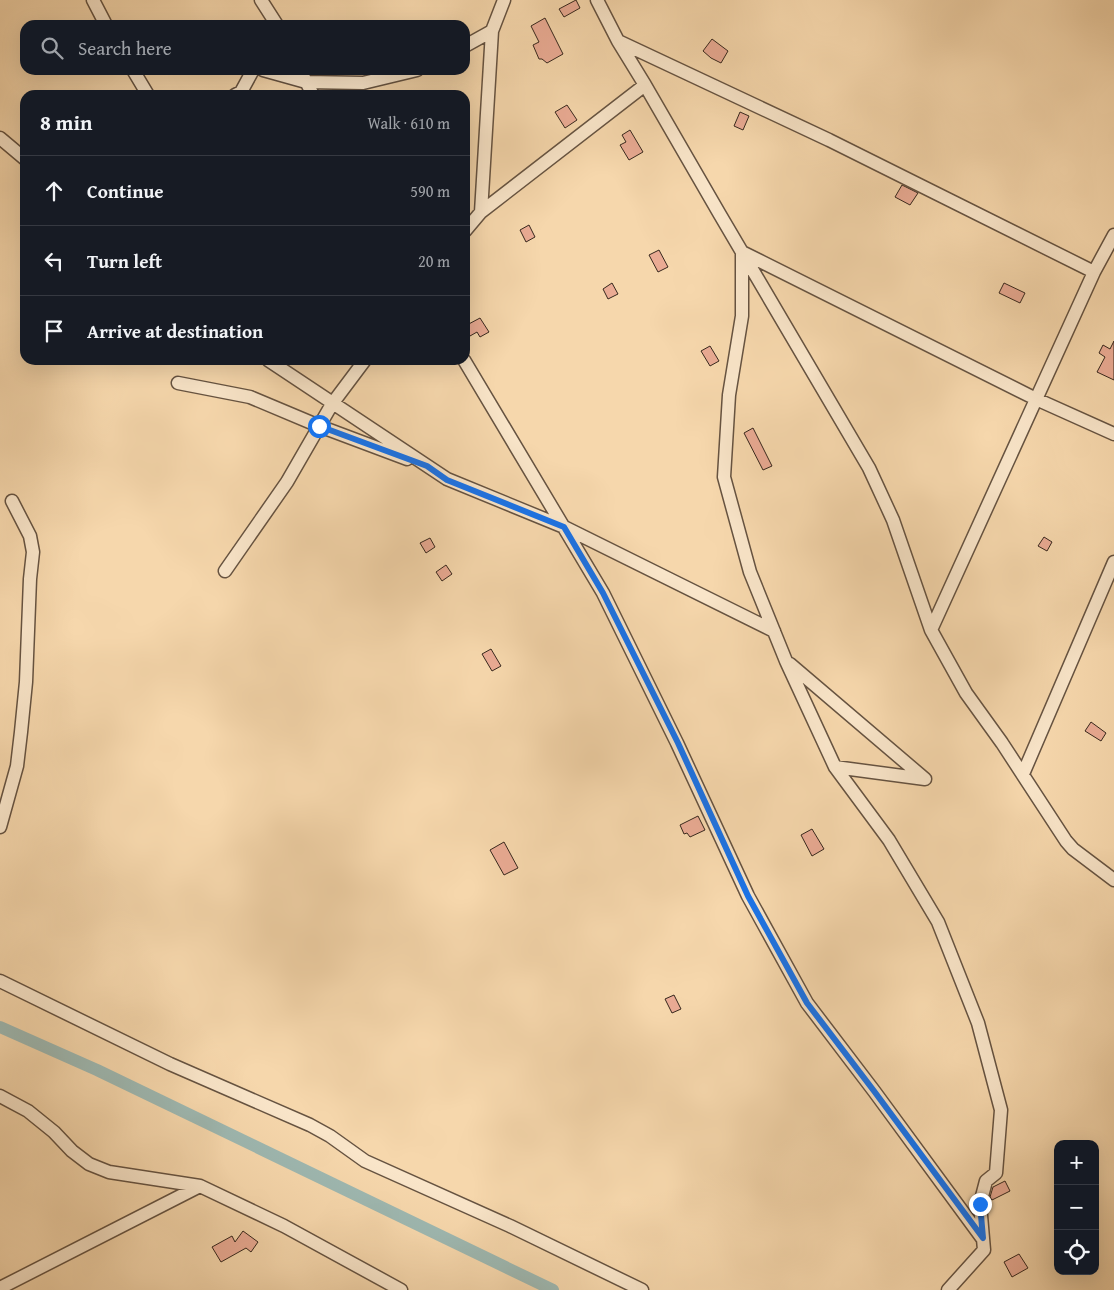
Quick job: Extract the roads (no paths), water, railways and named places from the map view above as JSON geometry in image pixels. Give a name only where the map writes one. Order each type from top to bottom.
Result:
[{"type":"street","points":[[93,0],[103,20]]},
{"type":"street","points":[[261,0],[275,20]]},
{"type":"street","points":[[481,212],[492,30],[504,0]]},
{"type":"street","points":[[597,0],[618,41],[869,468],[893,520],[931,630],[966,693],[1023,774],[1066,841],[1073,849],[1114,880]]},
{"type":"street","points":[[470,43],[492,30]]},
{"type":"street","points":[[618,41],[829,140],[1094,272]]},
{"type":"street","points":[[136,75],[145,90]]},
{"type":"street","points":[[242,90],[250,75]]},
{"type":"street","points":[[281,75],[306,82],[363,83],[396,75]]},
{"type":"street","points":[[302,75],[310,90]]},
{"type":"street","points":[[470,225],[481,212],[645,85]]},
{"type":"street","points":[[0,138],[20,155]]},
{"type":"street","points":[[931,630],[1094,272],[1114,235]]},
{"type":"street","points":[[742,252],[1036,399],[1114,434]]},
{"type":"street","points":[[742,252],[742,316],[729,395],[724,476],[750,572],[786,661],[835,766],[889,840],[938,922],[978,1023],[1001,1110],[996,1173],[986,1181],[980,1204],[984,1250],[948,1290]]},
{"type":"street","points":[[275,365],[447,480],[564,527],[774,631]]},
{"type":"street","points":[[225,571],[287,482],[332,404],[361,365]]},
{"type":"street","points":[[467,365],[603,593],[678,743],[748,896],[807,1003],[983,1238]]},
{"type":"street","points":[[178,383],[250,397],[319,426],[427,466]]},
{"type":"street","points":[[0,827],[17,766],[26,682],[30,579],[33,552],[30,536],[12,501]]},
{"type":"street","points":[[1023,774],[1114,562]]},
{"type":"street","points":[[786,661],[925,779],[835,766]]},
{"type":"street","points":[[0,981],[170,1064],[310,1125],[373,1165],[510,1226],[642,1290]]},
{"type":"street","points":[[0,1096],[28,1111],[89,1164],[110,1172],[200,1186],[284,1226],[401,1290]]},
{"type":"street","points":[[0,1288],[200,1186]]},
{"type":"waterway","points":[[0,1027],[97,1070],[553,1290]]}]
